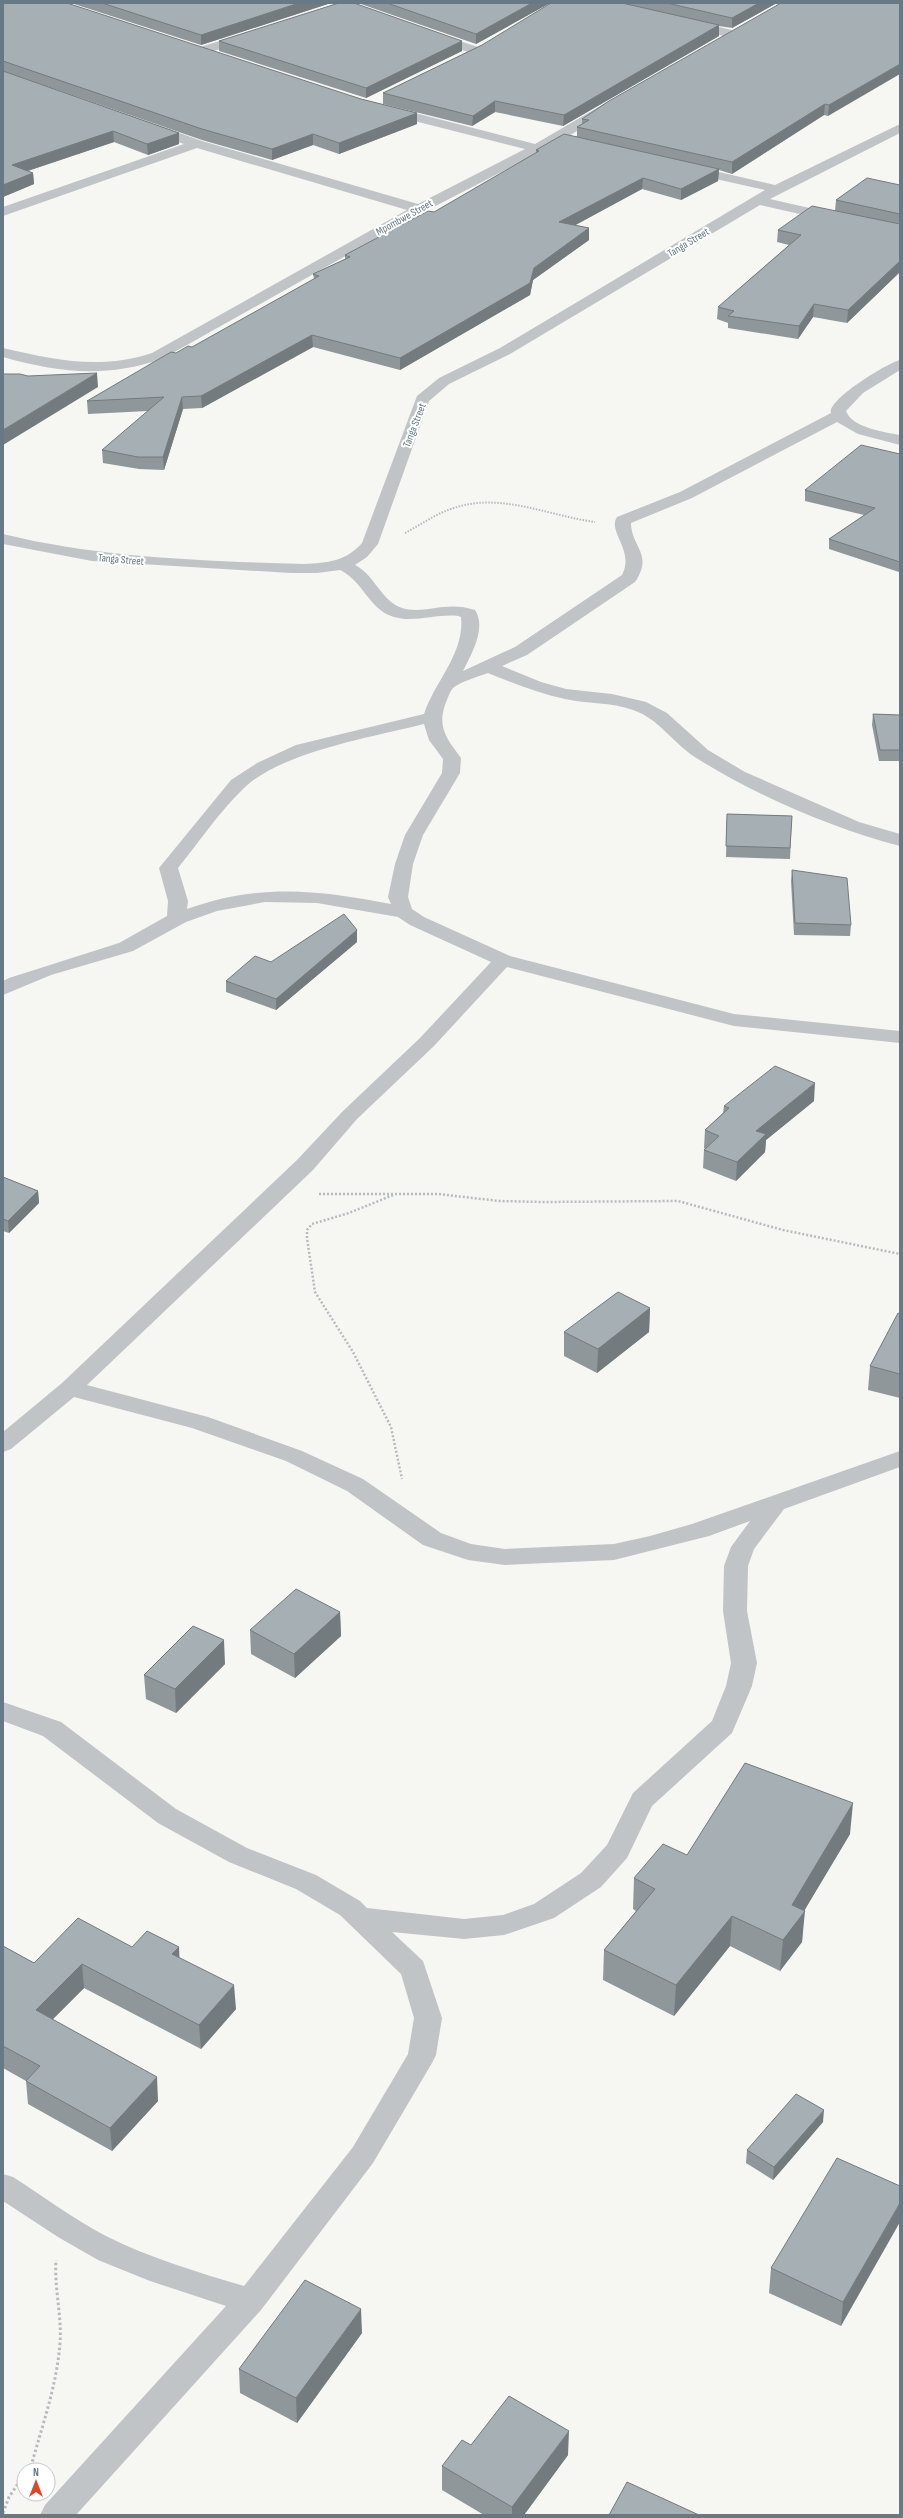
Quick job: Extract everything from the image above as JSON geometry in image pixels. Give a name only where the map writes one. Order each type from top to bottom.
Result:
[{"type":"street","points":[[678,21],[732,34]]},
{"type":"street","points":[[713,46],[745,27]]},
{"type":"street","points":[[419,31],[477,51]]},
{"type":"street","points":[[204,50],[256,34]]},
{"type":"street","points":[[464,58],[490,44]]},
{"type":"street","points":[[189,46],[226,58]]},
{"type":"street","name":"Mpombwe Street","points":[[3,352],[37,362],[76,369],[110,369],[136,365],[157,356],[419,209],[556,138],[616,101]]},
{"type":"street","points":[[375,107],[536,148]]},
{"type":"street","points":[[140,124],[197,144],[419,209]]},
{"type":"street","name":"Tanga Street","points":[[3,538],[25,545],[107,560],[297,568],[342,565],[360,555],[370,544],[422,399],[444,381],[505,351],[777,189],[900,128]]},
{"type":"street","points":[[556,138],[571,141]]},
{"type":"street","points":[[3,212],[197,144]]},
{"type":"street","points":[[678,166],[777,189]]},
{"type":"street","points":[[758,200],[848,220]]},
{"type":"street","points":[[838,416],[840,406],[858,390],[900,364]]},
{"type":"street","points":[[838,416],[844,423],[900,440]]},
{"type":"street","points":[[446,685],[521,651],[628,578],[635,569],[635,561],[623,520],[686,495],[838,416]]},
{"type":"street","points":[[342,565],[361,575],[375,597],[389,609],[401,614],[415,614],[459,609],[469,614],[472,623],[465,651],[446,685],[432,717],[437,740],[452,758],[451,772],[414,835],[404,864],[398,897],[404,912]]},
{"type":"street","points":[[487,666],[541,687],[640,706],[660,717],[702,754],[739,776],[852,826],[900,840]]},
{"type":"street","points":[[177,918],[178,900],[168,868],[237,784],[263,767],[302,749],[432,717]]},
{"type":"street","points":[[3,989],[55,968],[93,959],[123,948],[151,935],[177,918],[241,898],[267,894],[320,896],[404,912],[418,921],[503,960],[734,1020],[900,1036]]},
{"type":"street","points":[[3,1444],[70,1388],[305,1165],[350,1115],[427,1042],[503,960]]},
{"type":"street","points":[[70,1388],[200,1422],[294,1456],[355,1485],[432,1539],[468,1552],[505,1557],[556,1556],[614,1552],[650,1544],[776,1503],[900,1459]]},
{"type":"street","points":[[3,1424],[32,1420]]},
{"type":"street","points":[[362,1918],[464,1929],[504,1924],[544,1911],[591,1880],[618,1851],[642,1800],[723,1726],[739,1686],[744,1663],[735,1611],[736,1566],[743,1547],[776,1503]]},
{"type":"street","points":[[3,1711],[52,1729],[167,1816],[238,1855],[306,1882],[350,1908],[413,1969],[428,2018],[422,2055],[364,2155],[250,2301],[56,2515]]},
{"type":"street","points":[[3,2186],[60,2223],[108,2251],[143,2266],[250,2301]]},
{"type":"path","points":[[370,544],[406,533],[454,507],[476,502],[509,505],[590,521],[623,520]]},
{"type":"path","points":[[277,1191],[438,1194],[499,1201],[678,1201],[777,1228],[900,1254]]},
{"type":"path","points":[[395,1194],[349,1213],[312,1224],[307,1230],[307,1238],[315,1292],[353,1352],[390,1427],[399,1457],[406,1520]]},
{"type":"path","points":[[32,2462],[58,2365],[60,2339],[55,2273],[60,2223]]},
{"type":"path","points":[[3,2513],[9,2497],[16,2487]]},
{"type":"building","points":[[3,3],[67,3],[361,99],[417,113],[339,143],[313,134],[272,149],[202,129],[3,61]]},
{"type":"building","points":[[102,3],[299,3],[201,35]]},
{"type":"building","points":[[339,3],[354,3],[462,41],[366,88],[219,41]]},
{"type":"building","points":[[387,3],[532,3],[476,34]]},
{"type":"building","points":[[551,3],[622,3],[719,25],[564,115],[495,101],[473,116],[383,93],[482,45]]},
{"type":"building","points":[[667,3],[759,3],[732,18]]},
{"type":"building","points":[[781,3],[900,3],[900,64],[829,105],[825,104],[732,162],[577,127],[589,120],[582,119],[609,101]]},
{"type":"building","points":[[3,71],[179,133],[147,144],[113,131],[12,165],[33,173],[3,185]]},
{"type":"building","points":[[564,134],[719,169],[681,189],[643,178],[559,222],[589,228],[534,268],[530,283],[400,358],[312,335],[201,396],[182,397],[163,457],[138,457],[102,450],[164,397],[87,401],[171,352],[176,353],[188,346],[192,347],[319,276],[313,274],[350,257],[345,255],[428,211],[434,212],[539,151],[536,150]]},
{"type":"building","points":[[867,178],[900,185],[900,214],[836,200]]},
{"type":"building","points":[[812,206],[900,224],[900,261],[848,310],[814,304],[799,326],[728,316],[734,311],[718,307],[801,235],[778,230]]},
{"type":"building","points":[[97,373],[3,430],[3,374],[20,374],[28,376]]},
{"type":"building","points":[[861,445],[900,454],[900,562],[829,539],[875,508],[805,490]]},
{"type":"building","points":[[873,714],[900,715],[900,750],[880,750]]},
{"type":"building","points":[[727,814],[792,816],[790,848],[726,846]]},
{"type":"building","points":[[792,870],[847,878],[851,925],[795,923]]},
{"type":"building","points":[[344,914],[357,930],[276,999],[226,981],[255,956],[271,962]]},
{"type":"building","points":[[775,1066],[815,1083],[756,1131],[766,1134],[737,1162],[704,1150],[719,1136],[705,1130],[729,1108],[724,1106]]},
{"type":"building","points":[[3,1177],[38,1191],[8,1221],[3,1219]]},
{"type":"building","points":[[618,1292],[650,1308],[598,1349],[564,1332]]},
{"type":"building","points":[[898,1313],[900,1314],[900,1374],[870,1366]]},
{"type":"building","points":[[296,1589],[340,1612],[294,1654],[250,1630]]},
{"type":"building","points":[[193,1626],[224,1640],[175,1689],[144,1675]]},
{"type":"building","points":[[745,1763],[853,1803],[792,1905],[805,1911],[783,1940],[732,1916],[676,1985],[604,1950],[655,1889],[634,1878],[663,1844],[687,1855]]},
{"type":"building","points":[[78,1918],[132,1947],[147,1931],[179,1947],[172,1954],[234,1985],[199,2025],[82,1964],[36,2010],[157,2077],[110,2128],[26,2081],[40,2066],[3,2046],[3,1946],[34,1963]]},
{"type":"building","points":[[796,2094],[824,2110],[774,2167],[747,2150]]},
{"type":"building","points":[[837,2158],[900,2186],[900,2203],[843,2302],[771,2268]]},
{"type":"building","points":[[305,2280],[361,2309],[296,2398],[239,2369]]},
{"type":"building","points":[[509,2396],[569,2431],[512,2507],[442,2466],[462,2440],[471,2445]]},
{"type":"building","points":[[627,2482],[699,2515],[609,2515]]}]
